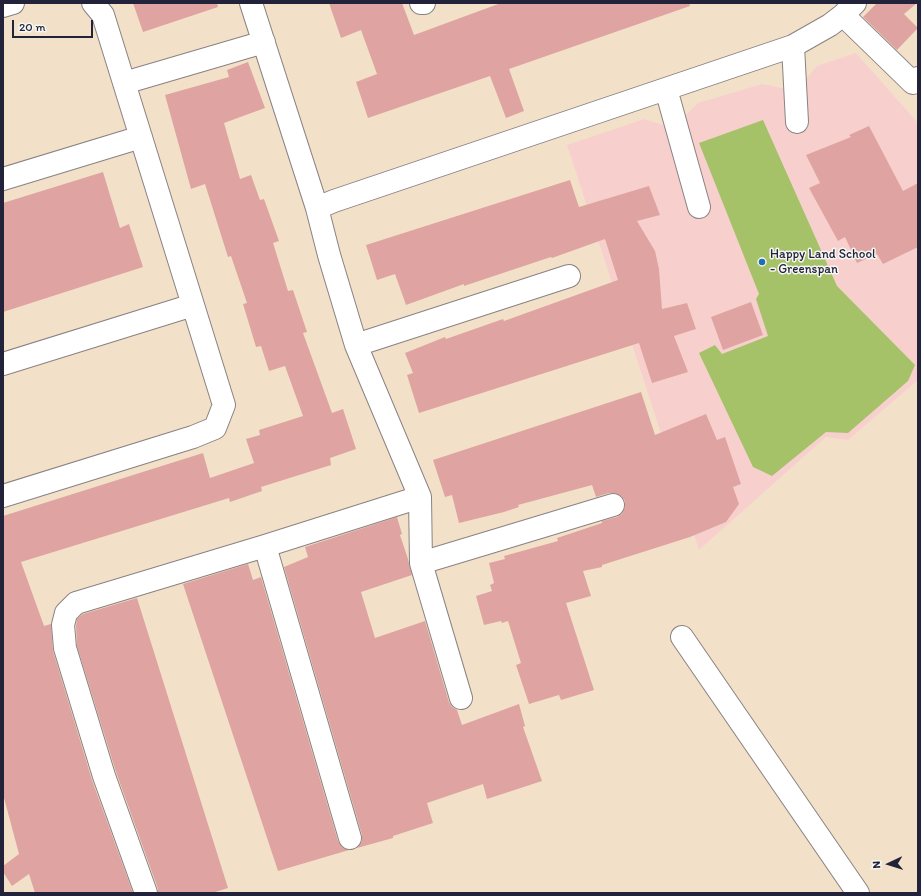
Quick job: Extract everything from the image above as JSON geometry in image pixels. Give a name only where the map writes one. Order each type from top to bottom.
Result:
[{"type":"street","points":[[3,6],[13,3]]},
{"type":"street","points":[[3,496],[193,437],[215,428],[224,405],[103,14],[93,3]]},
{"type":"street","points":[[251,3],[317,208],[329,255],[356,345],[420,497],[421,563],[461,698]]},
{"type":"street","points":[[317,208],[793,46],[830,24],[849,9],[913,83],[918,78]]},
{"type":"street","points":[[124,83],[264,42]]},
{"type":"street","points":[[793,46],[797,122]]},
{"type":"street","points":[[666,89],[699,207]]},
{"type":"street","points":[[3,180],[141,137]]},
{"type":"street","points":[[356,345],[569,276]]},
{"type":"street","points":[[3,364],[193,305]]},
{"type":"street","points":[[146,893],[104,776],[65,648],[63,625],[66,612],[76,603],[420,497]]},
{"type":"street","points":[[421,563],[613,505]]},
{"type":"street","points":[[265,546],[350,838]]},
{"type":"street","points":[[682,637],[858,893]]},
{"type":"shaded area","name":"Happy Land School - Greenspan","points":[[856,53],[918,123],[918,380],[848,440],[826,437],[699,550],[567,145],[644,119],[663,125],[684,117],[698,103],[762,84],[782,88],[806,79],[817,66]]},
{"type":"green space","points":[[763,120],[837,286],[915,365],[908,381],[848,433],[826,432],[772,476],[753,467],[699,353],[715,345],[722,354],[768,336],[756,299],[759,294],[699,143]]},
{"type":"building","points":[[133,3],[217,3],[218,7],[143,32]]},
{"type":"building","points":[[329,3],[402,3],[414,35],[501,3],[689,3],[690,6],[509,69],[524,111],[506,118],[490,76],[368,118],[356,82],[377,74],[361,30],[341,38]]},
{"type":"building","points":[[877,3],[917,3],[904,14],[918,28],[897,50],[863,17]]},
{"type":"building","points":[[248,62],[265,108],[224,123],[240,179],[251,175],[260,200],[264,199],[279,241],[273,243],[288,291],[293,290],[307,332],[303,333],[332,413],[343,409],[356,449],[330,458],[331,465],[261,487],[262,491],[230,502],[229,498],[21,562],[44,626],[51,624],[53,651],[92,780],[133,893],[35,893],[29,874],[12,886],[3,872],[3,866],[19,854],[3,794],[3,516],[203,453],[210,478],[254,463],[246,439],[260,435],[259,430],[303,416],[285,366],[269,371],[261,346],[256,347],[243,304],[247,303],[231,256],[228,257],[205,184],[191,189],[165,95],[229,77],[227,70]]},
{"type":"building","points":[[869,126],[903,191],[918,183],[918,247],[883,264],[877,254],[857,263],[845,237],[838,241],[809,188],[820,183],[806,155],[851,137],[849,135]]},
{"type":"building","points":[[103,172],[120,228],[129,224],[143,267],[3,312],[3,203]]},
{"type":"building","points":[[570,180],[579,207],[649,186],[660,215],[637,221],[655,251],[659,269],[662,309],[687,303],[696,329],[674,336],[688,372],[652,383],[639,343],[419,413],[407,375],[413,373],[405,353],[445,337],[446,339],[503,319],[504,321],[618,280],[605,239],[552,258],[551,257],[464,286],[464,284],[406,305],[395,274],[377,280],[366,245]]},
{"type":"building","points":[[751,302],[763,335],[723,350],[711,317]]},
{"type":"building","points":[[641,392],[655,435],[706,414],[717,440],[725,437],[741,484],[733,487],[739,504],[726,522],[690,537],[602,565],[602,567],[583,571],[591,596],[566,603],[594,690],[561,700],[559,695],[529,704],[516,665],[521,663],[508,621],[484,625],[476,596],[492,591],[490,585],[494,583],[489,563],[505,559],[504,556],[558,541],[557,538],[617,517],[622,514],[625,507],[625,501],[621,496],[615,493],[609,493],[596,497],[592,485],[518,505],[519,507],[504,512],[459,523],[452,495],[445,497],[433,460]]},
{"type":"building","points":[[397,517],[402,534],[400,535],[412,575],[361,592],[375,638],[425,621],[449,702],[452,707],[457,710],[462,725],[519,704],[525,726],[523,727],[542,781],[487,799],[483,784],[427,803],[433,823],[393,836],[393,838],[357,848],[362,841],[362,835],[284,567],[308,557],[305,547]]},
{"type":"building","points":[[248,564],[253,580],[261,577],[338,841],[342,847],[349,850],[278,871],[183,584]]},
{"type":"building","points":[[137,598],[228,888],[212,893],[158,893],[158,889],[116,772],[77,646],[77,619],[83,614]]},
{"type":"place","name":"Happy Land School - Greenspan","points":[[762,262]]}]
